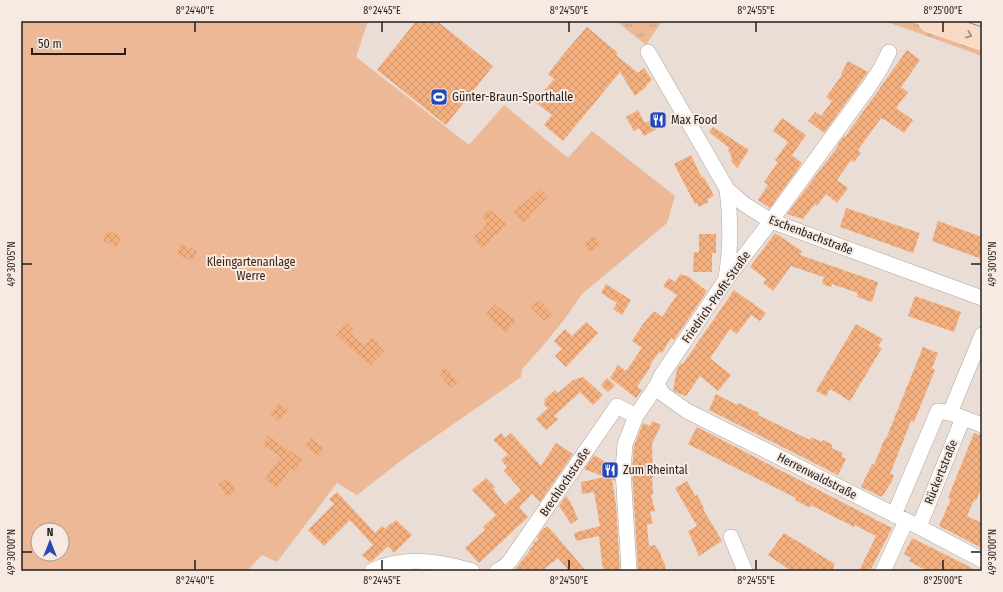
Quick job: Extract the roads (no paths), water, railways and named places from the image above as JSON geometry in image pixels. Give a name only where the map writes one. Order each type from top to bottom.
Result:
[{"type":"main road","points":[[930,21],[982,39]]},
{"type":"street","name":"Eschenbachstraße","points":[[648,52],[727,189],[744,204],[771,221],[982,298]]},
{"type":"street","name":"Friedrich-Profit-Straße","points":[[629,571],[623,470],[625,444],[636,416],[658,385],[661,376],[725,281],[771,221],[870,85],[889,52]]},
{"type":"street","points":[[725,281],[729,257],[730,231],[727,189]]},
{"type":"street","name":"Rückertstraße","points":[[883,571],[907,521],[982,335]]},
{"type":"street","name":"Herrenwaldstraße","points":[[658,385],[663,394],[687,411],[982,560]]},
{"type":"street","name":"Brechlochstraße","points":[[497,571],[510,561],[617,406],[636,416]]},
{"type":"street","points":[[951,414],[982,425]]},
{"type":"street","name":"Rückertstraße","points":[[907,521],[951,414]]},
{"type":"street","points":[[731,537],[744,571]]},
{"type":"street","points":[[372,571],[397,563],[417,560],[472,571]]},
{"type":"tram line","points":[[964,21],[982,27]]},
{"type":"place","name":"Günter-Braun-Sporthalle","points":[[439,97]]},
{"type":"place","name":"Max Food","points":[[658,120]]},
{"type":"place","name":"Zum Rheintal","points":[[610,470]]},
{"type":"park label","name":"Kleingartenanlage Werre","points":[[251,269]]}]
